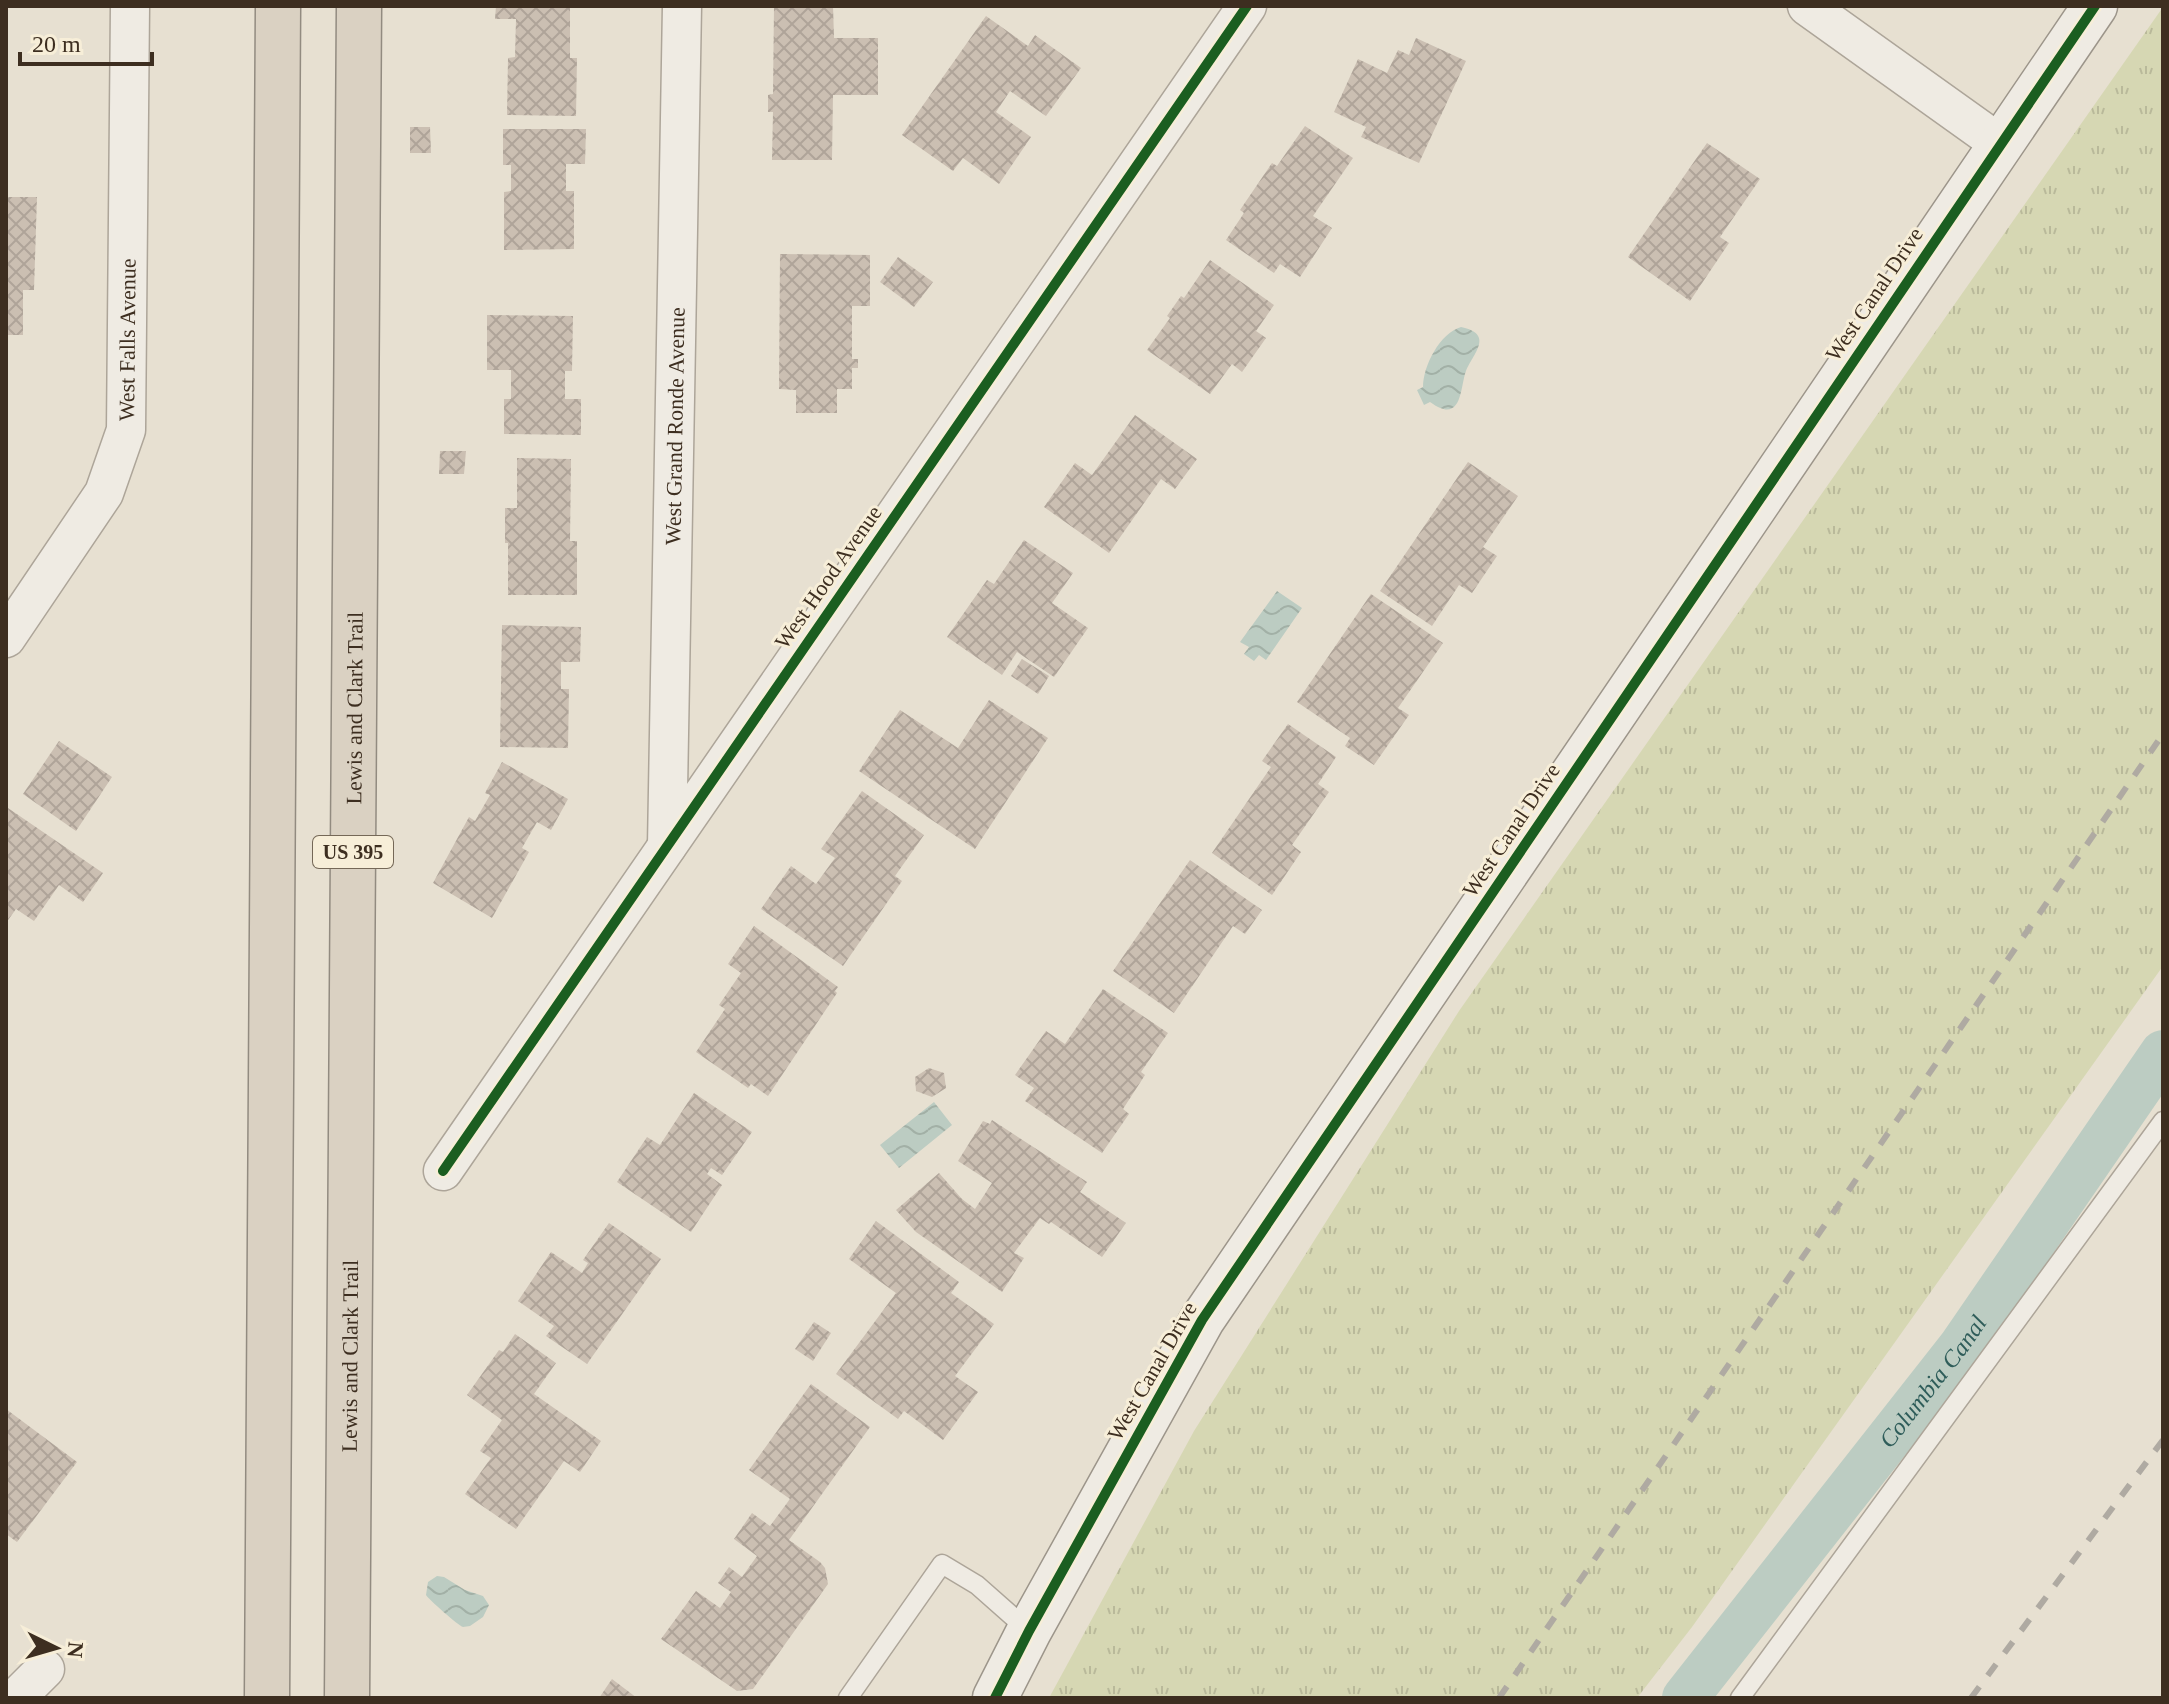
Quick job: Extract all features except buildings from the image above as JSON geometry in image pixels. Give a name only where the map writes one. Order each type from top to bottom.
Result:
[{"type":"highway","points":[[267,1698],[278,6]]},
{"type":"highway","name":"Lewis and Clark Trail","points":[[347,1698],[359,6]]},
{"type":"street","name":"West Falls Avenue","points":[[6,638],[104,493],[126,430],[130,6]]},
{"type":"street","name":"West Grand Ronde Avenue","points":[[667,846],[682,6]]},
{"type":"street","name":"West Hood Avenue","points":[[443,1171],[1247,6]]},
{"type":"street","points":[[1807,6],[2000,144]]},
{"type":"street","name":"West Canal Drive","points":[[995,1698],[1202,1320],[2095,6]]},
{"type":"street","points":[[16,1698],[45,1669]]},
{"type":"lane","points":[[1740,1698],[2163,1121]]},
{"type":"lane","points":[[848,1698],[942,1564],[977,1585],[1029,1631]]},
{"type":"green space","points":[[2163,7],[2163,966],[1692,1627],[1637,1698],[1049,1698],[1194,1431],[1459,1011]]},
{"type":"water","points":[[1461,327],[1477,334],[1479,345],[1466,371],[1458,401],[1449,409],[1430,402],[1424,405],[1417,390],[1423,387],[1429,360],[1446,336]]},
{"type":"water","points":[[1277,591],[1302,608],[1266,660],[1259,655],[1254,661],[1244,654],[1249,647],[1240,642]]},
{"type":"water","points":[[934,1102],[952,1125],[899,1168],[880,1145]]},
{"type":"water","points":[[437,1576],[483,1596],[489,1605],[483,1617],[463,1627],[438,1607],[426,1595],[428,1582]]},
{"type":"waterway","name":"Columbia Canal","points":[[1685,1698],[1961,1347],[2163,1053]]},
{"type":"railway","points":[[1499,1698],[2163,734]]},
{"type":"railway","points":[[1971,1698],[2163,1440]]},
{"type":"cycle path","points":[[443,1171],[1247,6]]},
{"type":"cycle path","points":[[995,1698],[1202,1320],[2095,6]]}]
